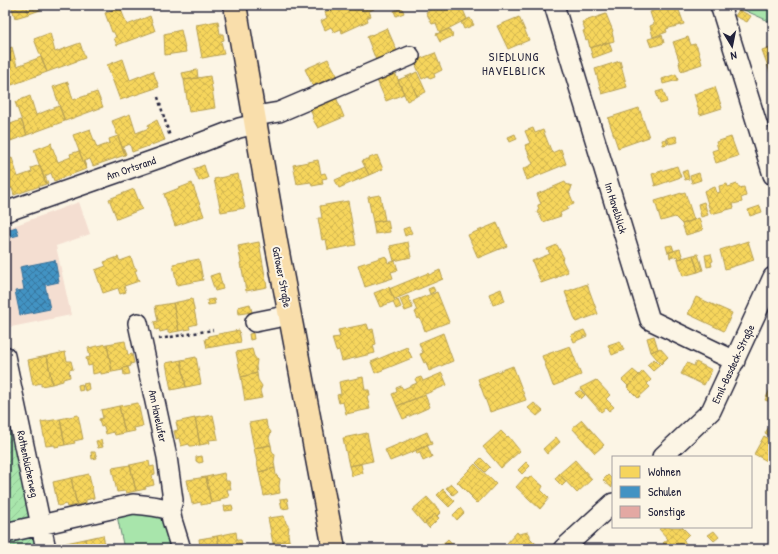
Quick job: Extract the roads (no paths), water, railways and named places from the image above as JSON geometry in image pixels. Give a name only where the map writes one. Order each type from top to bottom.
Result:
[{"type":"main road","name":"Gatower Straße","points":[[235,5],[276,242],[334,549]]},
{"type":"street","name":"Im Havelblick","points":[[554,5],[650,320],[734,361]]},
{"type":"street","points":[[720,5],[773,175]]},
{"type":"street","name":"Am Ortsrand","points":[[5,212],[174,153],[239,128],[410,56]]},
{"type":"street","name":"Emil-Basdeck-Straße","points":[[663,456],[711,412],[773,277]]},
{"type":"street","points":[[255,322],[290,315]]},
{"type":"street","name":"Am Havelufer","points":[[138,323],[167,457],[173,500],[170,510],[181,549]]},
{"type":"street","name":"Rothenbücherweg","points":[[5,356],[46,549]]},
{"type":"street","points":[[563,549],[612,503]]},
{"type":"street","points":[[5,533],[133,504],[149,505],[170,510]]},
{"type":"district","name":"SIEDLUNG HAVELBLICK","points":[[514,63]]}]
